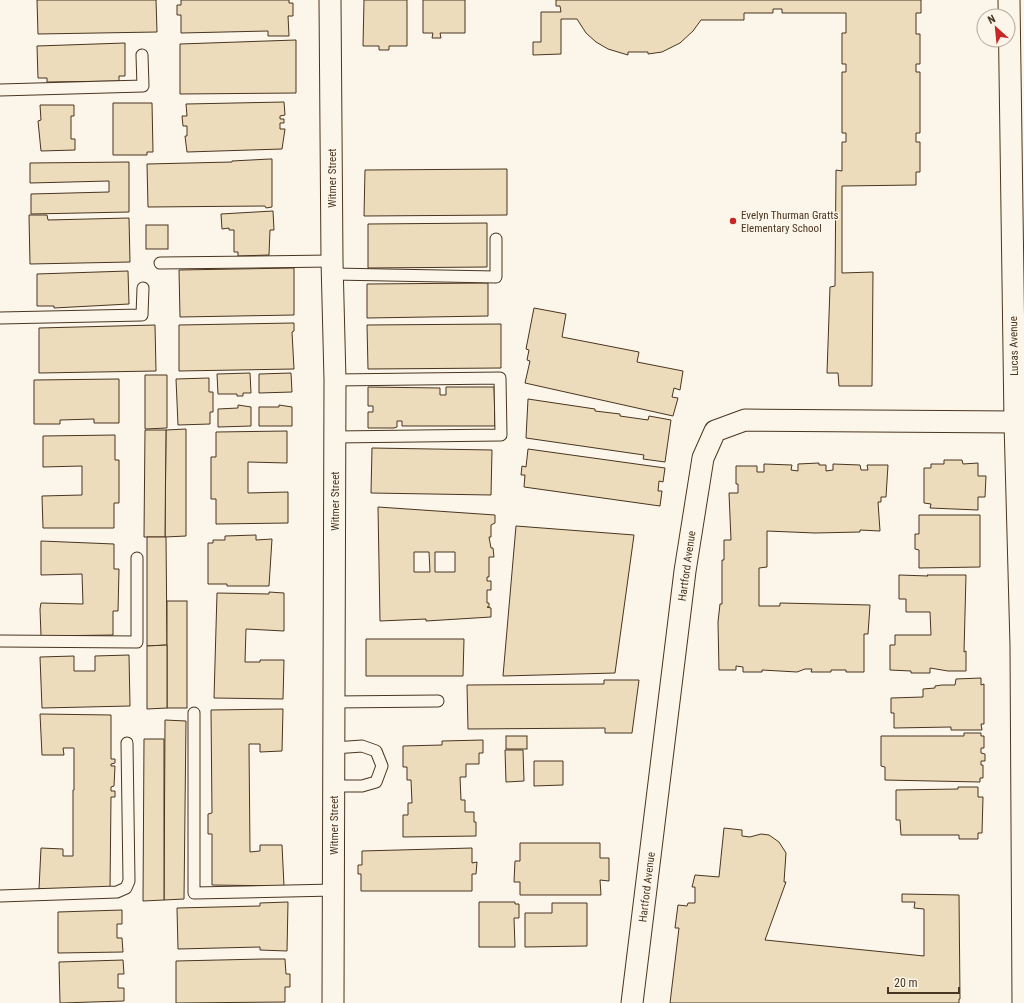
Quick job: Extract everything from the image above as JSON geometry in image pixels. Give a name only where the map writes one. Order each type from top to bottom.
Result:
[{"type":"street","name":"Witmer Street","points":[[330,0],[332,268],[335,380],[333,1003]]},
{"type":"street","name":"Lucas Avenue","points":[[1009,0],[1018,249],[1015,422],[1023,717],[1023,1003]]},
{"type":"street","name":"Hartford Avenue","points":[[632,1003],[685,572],[703,458],[715,431],[745,420],[1015,422]]},
{"type":"lane","points":[[0,90],[143,86],[142,55]]},
{"type":"lane","points":[[160,263],[332,268],[496,277],[496,238]]},
{"type":"lane","points":[[0,318],[142,316],[143,288]]},
{"type":"lane","points":[[335,380],[500,378],[501,435],[335,437]]},
{"type":"lane","points":[[0,641],[137,642],[137,558]]},
{"type":"lane","points":[[334,702],[438,701]]},
{"type":"lane","points":[[194,713],[194,893],[334,890]]},
{"type":"lane","points":[[0,896],[117,892],[126,888],[129,881],[127,743]]},
{"type":"lane","points":[[334,748],[362,746],[376,751],[382,766],[376,782],[362,786],[334,786]]},
{"type":"building","points":[[37,0],[156,0],[157,32],[38,34]]},
{"type":"building","points":[[181,0],[289,0],[289,3],[293,3],[293,16],[288,16],[289,36],[268,36],[268,31],[181,33],[181,15],[177,15],[177,5],[181,5]]},
{"type":"building","points":[[364,0],[407,0],[407,46],[389,46],[389,50],[379,50],[379,46],[363,46]]},
{"type":"building","points":[[423,0],[465,0],[465,33],[440,33],[441,38],[432,38],[433,33],[423,33]]},
{"type":"building","points":[[556,0],[921,0],[921,13],[916,13],[916,34],[920,34],[920,64],[916,64],[916,72],[920,72],[920,133],[916,133],[916,142],[920,142],[920,172],[916,172],[916,185],[842,186],[842,273],[873,272],[872,386],[839,386],[838,373],[827,373],[830,287],[835,286],[836,170],[842,171],[842,142],[846,142],[846,133],[842,133],[842,72],[846,72],[846,64],[842,64],[842,33],[846,33],[846,13],[782,13],[782,9],[773,9],[773,13],[744,13],[744,20],[701,20],[693,31],[680,43],[662,52],[648,54],[648,52],[628,52],[628,55],[608,49],[596,42],[586,33],[577,19],[561,19],[561,54],[533,55],[533,42],[541,42],[541,12],[561,12],[560,6],[556,6]]},
{"type":"building","points":[[296,40],[296,93],[180,94],[180,44]]},
{"type":"building","points":[[125,43],[125,76],[119,76],[119,81],[47,82],[47,78],[38,78],[37,46]]},
{"type":"building","points":[[284,102],[285,115],[280,116],[280,119],[284,119],[284,123],[280,123],[280,129],[285,129],[282,149],[187,152],[185,136],[187,136],[187,126],[183,126],[182,116],[187,116],[186,104]]},
{"type":"building","points":[[113,103],[152,103],[153,152],[147,152],[147,155],[113,155]]},
{"type":"building","points":[[40,105],[74,105],[74,116],[71,116],[71,139],[75,139],[75,150],[41,151],[38,121],[41,120]]},
{"type":"building","points":[[272,159],[272,207],[148,207],[147,164],[232,162]]},
{"type":"building","points":[[129,162],[129,212],[31,214],[31,194],[109,192],[109,181],[30,183],[30,163]]},
{"type":"building","points":[[507,169],[507,215],[364,216],[365,170]]},
{"type":"building","points":[[273,211],[274,230],[270,230],[269,255],[238,256],[238,252],[234,252],[234,230],[229,230],[229,228],[222,229],[221,214]]},
{"type":"building","points":[[29,215],[47,215],[48,220],[129,218],[130,262],[30,264]]},
{"type":"building","points":[[487,223],[487,267],[368,268],[368,224]]},
{"type":"building","points":[[146,225],[168,225],[168,249],[146,249]]},
{"type":"building","points":[[294,268],[294,315],[180,317],[179,270]]},
{"type":"building","points":[[128,271],[129,304],[54,308],[54,306],[37,306],[37,274]]},
{"type":"building","points":[[488,283],[488,316],[367,318],[367,284]]},
{"type":"building","points":[[534,308],[566,314],[562,337],[639,352],[637,362],[683,371],[680,390],[674,388],[672,397],[678,398],[673,416],[525,383],[530,361],[527,360],[529,350],[526,349]]},
{"type":"building","points":[[294,323],[294,331],[292,332],[294,369],[179,371],[179,325]]},
{"type":"building","points":[[501,324],[501,368],[368,369],[367,325]]},
{"type":"building","points":[[155,325],[156,371],[39,373],[39,328]]},
{"type":"building","points":[[250,373],[251,393],[243,393],[243,396],[237,396],[237,394],[218,394],[217,374]]},
{"type":"building","points":[[291,373],[292,392],[259,393],[259,374]]},
{"type":"building","points":[[145,375],[167,375],[167,428],[145,429]]},
{"type":"building","points":[[209,378],[209,392],[213,392],[213,412],[210,412],[210,424],[178,425],[176,379]]},
{"type":"building","points":[[119,379],[119,423],[94,423],[94,419],[60,420],[60,424],[34,424],[34,380]]},
{"type":"building","points":[[368,387],[440,388],[440,395],[446,395],[446,387],[494,387],[495,426],[402,426],[402,421],[397,421],[397,427],[394,428],[368,428],[368,412],[373,412],[373,406],[368,406]]},
{"type":"building","points":[[528,399],[595,409],[595,411],[620,414],[620,416],[648,420],[649,416],[671,420],[665,462],[643,459],[644,455],[526,438]]},
{"type":"building","points":[[238,405],[251,407],[251,426],[218,427],[218,409],[238,408]]},
{"type":"building","points":[[279,405],[292,407],[292,426],[259,426],[259,407],[279,407]]},
{"type":"building","points":[[186,429],[186,536],[165,537],[166,430]]},
{"type":"building","points":[[145,430],[166,430],[165,537],[144,537]]},
{"type":"building","points":[[287,431],[287,463],[248,462],[248,493],[288,492],[288,523],[216,524],[216,499],[211,499],[211,457],[216,457],[216,432]]},
{"type":"building","points":[[115,435],[115,460],[119,460],[119,503],[114,503],[114,528],[43,528],[42,496],[82,495],[82,466],[43,467],[43,436]]},
{"type":"building","points":[[372,448],[492,450],[491,495],[371,493]]},
{"type":"building","points":[[528,449],[665,468],[663,482],[659,481],[658,491],[662,491],[660,506],[524,487],[525,475],[521,475],[522,466],[526,467]]},
{"type":"building","points":[[944,460],[962,460],[963,464],[978,463],[978,476],[986,476],[985,497],[978,497],[978,510],[930,508],[931,504],[924,503],[924,468],[931,468],[931,464],[944,464]]},
{"type":"building","points":[[819,463],[819,465],[826,465],[826,471],[833,470],[833,464],[860,465],[861,470],[868,470],[867,465],[888,465],[886,497],[881,497],[881,502],[878,502],[880,531],[860,530],[860,532],[815,533],[767,531],[767,567],[759,568],[759,606],[780,606],[780,603],[870,605],[868,634],[864,634],[864,672],[831,670],[831,672],[811,672],[812,669],[805,669],[797,672],[762,670],[762,672],[743,672],[743,667],[736,666],[736,670],[719,670],[718,622],[720,604],[722,604],[722,560],[724,560],[724,540],[731,540],[729,493],[738,493],[738,484],[736,484],[736,466],[757,466],[757,472],[764,472],[764,464],[792,465],[791,470],[798,471],[798,464]]},
{"type":"building","points":[[378,507],[495,515],[495,523],[491,525],[491,537],[489,537],[491,548],[493,548],[494,557],[489,557],[489,577],[487,577],[487,581],[491,581],[491,590],[487,590],[487,603],[489,603],[489,607],[487,607],[491,608],[491,617],[426,621],[426,619],[380,621]],"holes":[[[414,552],[429,552],[430,572],[414,572]],[[435,552],[455,552],[455,572],[435,572]]]},
{"type":"building","points":[[919,515],[980,515],[980,567],[919,568],[919,550],[915,549],[915,534],[919,534]]},
{"type":"building","points":[[516,526],[634,535],[615,673],[503,676]]},
{"type":"building","points":[[256,535],[256,540],[272,539],[269,586],[227,586],[227,584],[208,584],[208,543],[213,543],[213,540],[225,540],[225,536]]},
{"type":"building","points":[[147,537],[166,537],[167,645],[147,646]]},
{"type":"building","points":[[41,541],[114,544],[114,569],[119,569],[118,611],[113,611],[113,635],[41,636],[41,603],[83,604],[82,574],[41,575]]},
{"type":"building","points":[[899,575],[966,575],[964,652],[966,651],[966,671],[948,671],[930,668],[930,673],[911,673],[911,671],[890,670],[890,645],[895,645],[895,635],[931,635],[930,612],[906,612],[906,599],[899,599]]},
{"type":"building","points":[[269,592],[284,593],[284,631],[246,629],[245,662],[260,662],[260,660],[284,660],[283,699],[214,698],[217,593],[269,594]]},
{"type":"building","points":[[167,601],[187,601],[187,708],[167,708]]},
{"type":"building","points":[[366,639],[464,639],[463,676],[366,676]]},
{"type":"building","points":[[167,645],[167,708],[147,709],[147,646]]},
{"type":"building","points":[[129,655],[130,706],[42,708],[40,657],[74,656],[74,671],[95,671],[95,656]]},
{"type":"building","points":[[981,678],[981,685],[984,684],[984,724],[981,724],[982,730],[951,730],[951,727],[894,728],[894,713],[891,713],[891,698],[923,697],[923,689],[935,688],[935,686],[942,685],[955,685],[956,679]]},
{"type":"building","points":[[604,680],[639,680],[632,733],[605,733],[605,728],[468,729],[467,685],[604,684]]},
{"type":"building","points":[[283,709],[282,751],[260,752],[260,744],[249,744],[250,852],[260,851],[260,845],[282,845],[284,886],[212,885],[212,834],[208,834],[208,814],[212,813],[211,710]]},
{"type":"building","points":[[40,714],[111,715],[111,759],[115,759],[115,763],[111,764],[111,766],[115,766],[114,786],[111,787],[111,791],[115,791],[115,797],[111,797],[110,890],[39,889],[41,848],[63,849],[63,856],[73,856],[74,790],[74,748],[63,748],[64,755],[42,755]]},
{"type":"building","points":[[165,720],[186,721],[184,899],[164,900]]},
{"type":"building","points":[[964,733],[981,733],[981,736],[984,736],[984,748],[981,748],[981,753],[985,754],[985,761],[981,761],[981,765],[983,765],[983,778],[980,778],[980,782],[885,780],[885,767],[881,766],[881,736],[964,736]]},
{"type":"building","points":[[506,736],[527,736],[527,749],[506,749]]},
{"type":"building","points":[[144,739],[164,739],[164,900],[143,901]]},
{"type":"building","points":[[483,740],[483,753],[479,753],[479,764],[466,764],[466,777],[460,777],[461,800],[465,800],[465,812],[474,812],[476,836],[403,837],[403,815],[408,815],[408,803],[412,803],[411,780],[407,780],[407,767],[403,767],[403,746],[442,745],[442,741]]},
{"type":"building","points":[[505,750],[523,750],[524,781],[506,782]]},
{"type":"building","points":[[534,761],[563,761],[563,785],[534,786]]},
{"type":"building","points":[[958,787],[978,787],[978,797],[983,797],[982,833],[978,833],[978,839],[959,839],[959,835],[901,835],[900,820],[896,820],[896,790],[958,789]]},
{"type":"building","points":[[724,828],[742,830],[742,836],[750,837],[761,834],[769,835],[779,842],[786,853],[784,882],[786,882],[765,940],[924,956],[924,909],[914,908],[915,902],[902,902],[902,894],[959,895],[959,1003],[670,1003],[679,928],[675,928],[678,905],[687,906],[688,903],[695,903],[695,887],[692,887],[695,875],[719,877]]},
{"type":"building","points":[[520,843],[600,843],[600,858],[609,858],[609,881],[600,880],[601,895],[520,895],[520,882],[514,882],[515,861],[520,861]]},
{"type":"building","points":[[472,848],[472,863],[477,862],[476,874],[472,874],[472,891],[361,891],[361,874],[358,874],[358,865],[362,865],[362,851]]},
{"type":"building","points":[[288,902],[287,951],[260,950],[260,947],[178,949],[177,908],[260,906],[260,903]]},
{"type":"building","points":[[479,902],[515,902],[515,904],[519,904],[519,918],[514,918],[515,947],[479,947]]},
{"type":"building","points":[[552,903],[587,903],[587,946],[525,947],[525,913],[552,913]]},
{"type":"building","points":[[122,910],[122,924],[117,924],[117,938],[122,938],[123,952],[58,953],[58,912]]},
{"type":"building","points":[[285,959],[286,974],[290,974],[290,987],[285,987],[285,1002],[176,1003],[176,961]]},
{"type":"building","points":[[123,960],[124,974],[118,974],[118,988],[124,988],[124,1001],[60,1003],[59,962]]},
{"type":"place","name":"Evelyn Thurman Gratts Elementary School","points":[[733,221]]}]
